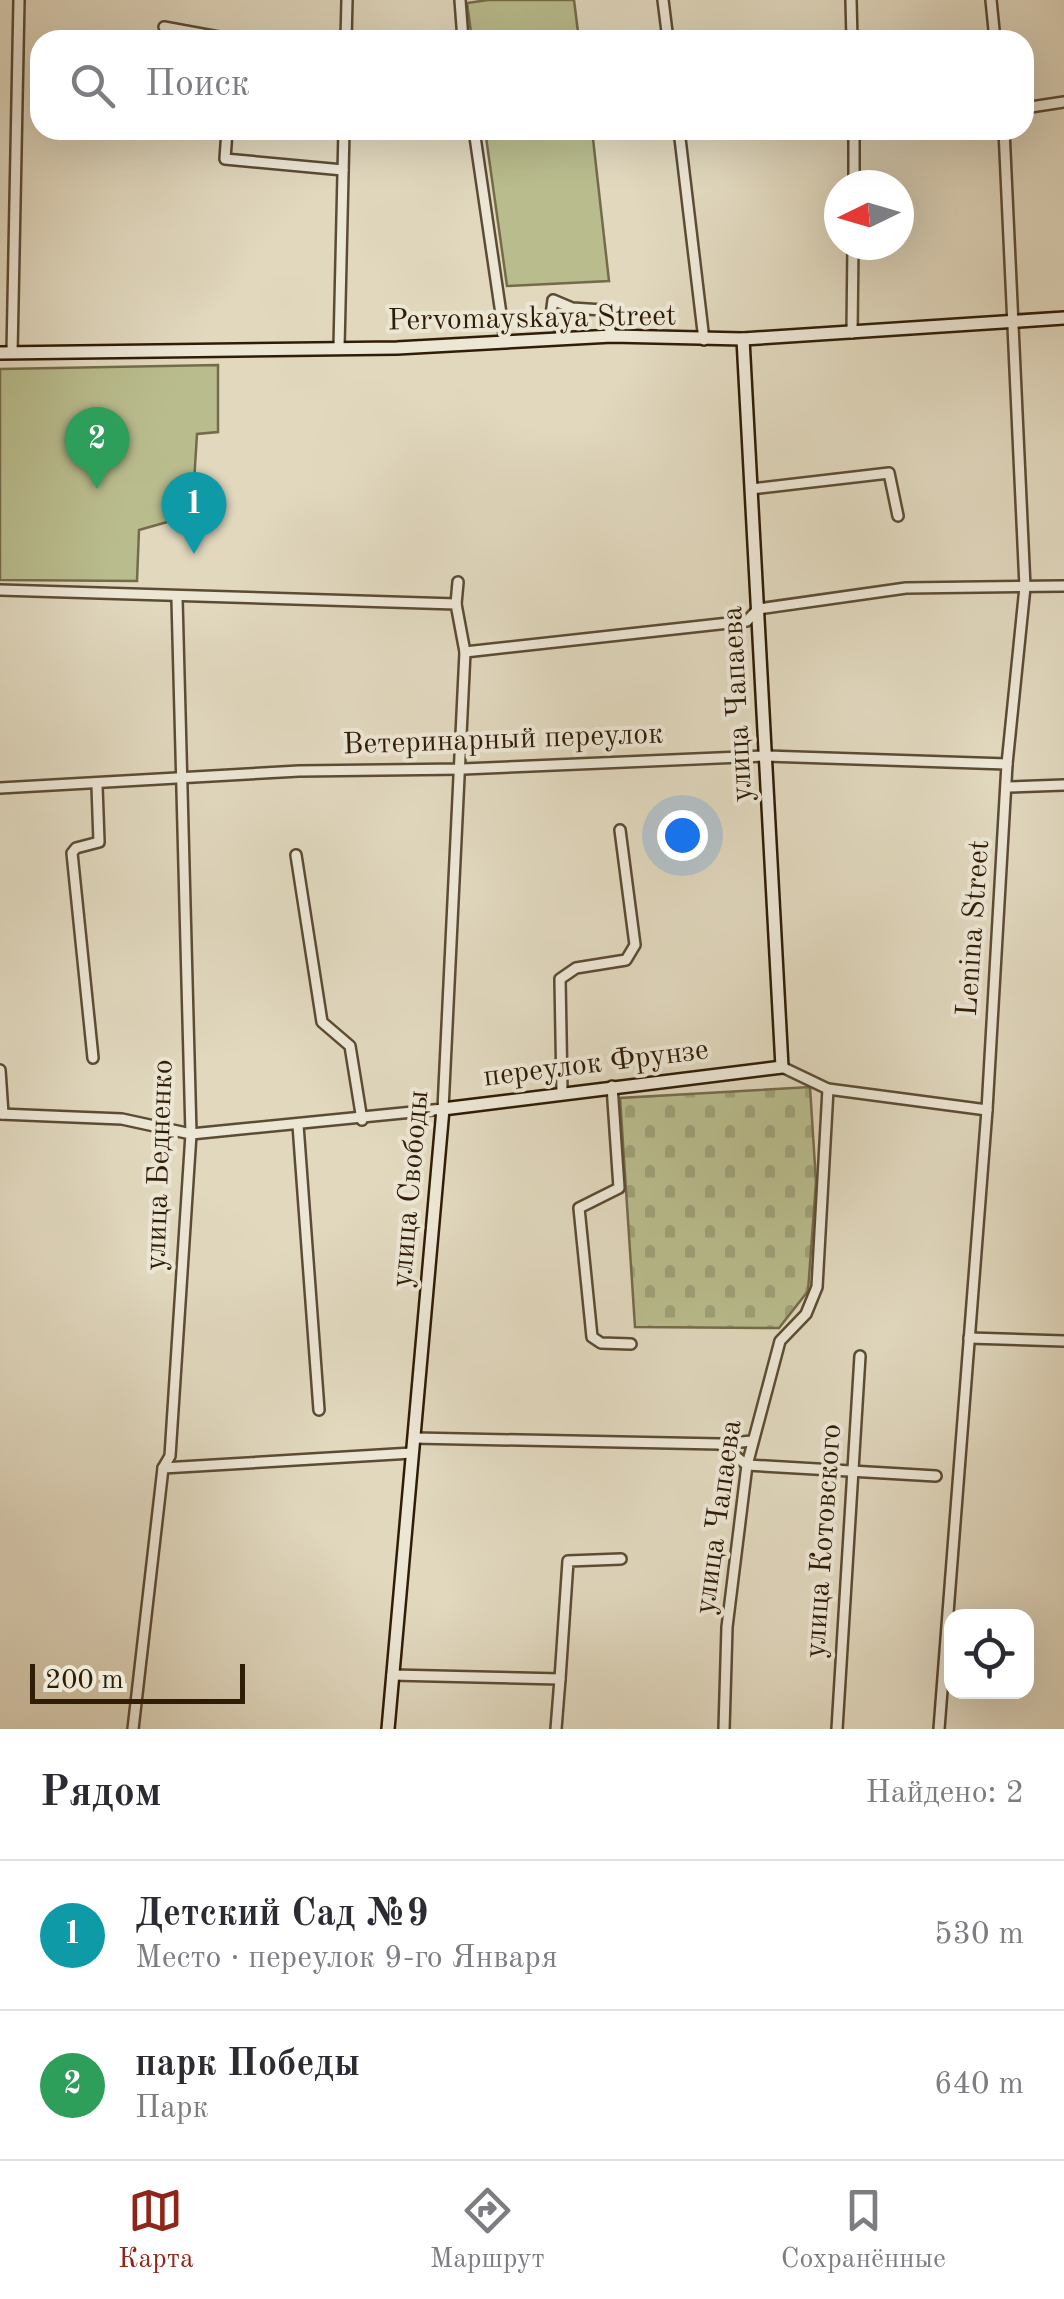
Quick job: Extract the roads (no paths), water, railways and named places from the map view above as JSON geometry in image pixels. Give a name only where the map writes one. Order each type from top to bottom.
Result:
[{"type":"main road","name":"Pervomayskaya Street","points":[[6,353],[340,347],[612,336],[743,339],[1064,318]]},
{"type":"main road","name":"улица Чапаева","points":[[743,339],[782,1066]]},
{"type":"main road","name":"переулок Фрунзе","points":[[444,1109],[782,1066]]},
{"type":"main road","name":"улица Свободы","points":[[388,1729],[444,1109]]},
{"type":"street","points":[[6,353],[19,0]]},
{"type":"street","points":[[346,30],[347,0]]},
{"type":"street","points":[[460,0],[462,30]]},
{"type":"street","points":[[663,0],[667,30]]},
{"type":"street","points":[[851,0],[852,30]]},
{"type":"street","points":[[991,0],[995,30]]},
{"type":"street","points":[[164,28],[176,30]]},
{"type":"street","points":[[1034,106],[1064,102]]},
{"type":"street","points":[[227,140],[225,159],[342,170]]},
{"type":"street","points":[[340,347],[344,140]]},
{"type":"street","points":[[475,140],[505,342]]},
{"type":"street","points":[[680,140],[704,340]]},
{"type":"street","points":[[854,140],[854,170]]},
{"type":"street","name":"Lenina Street","points":[[939,1729],[1024,587],[1004,140]]},
{"type":"street","points":[[852,333],[853,260]]},
{"type":"street","points":[[562,338],[558,320],[551,315],[553,300],[572,308],[603,310],[612,336]]},
{"type":"street","points":[[752,488],[889,473],[898,516]]},
{"type":"street","points":[[0,590],[177,599],[456,604],[458,582]]},
{"type":"street","points":[[465,652],[748,621],[758,609],[906,588],[1064,586]]},
{"type":"street","name":"улица Бедненко","points":[[133,1729],[163,1468],[170,1456],[192,1134],[177,599]]},
{"type":"street","name":"улица Свободы","points":[[444,1109],[465,652],[456,604]]},
{"type":"street","name":"Ветеринарный переулок","points":[[0,788],[96,786],[180,776],[766,756],[1008,764]]},
{"type":"street","points":[[93,1058],[72,854],[76,848],[99,842],[96,786]]},
{"type":"street","points":[[1008,787],[1064,786]]},
{"type":"street","points":[[562,1091],[560,979],[576,968],[626,960],[634,944],[620,830]]},
{"type":"street","points":[[296,855],[322,1022],[350,1046],[362,1120]]},
{"type":"street","points":[[782,1066],[828,1089],[987,1110]]},
{"type":"street","points":[[0,1070],[2,1114]]},
{"type":"street","points":[[612,1085],[618,1188],[579,1208],[583,1272],[592,1337],[601,1343],[631,1344]]},
{"type":"street","name":"улица Чапаева","points":[[724,1729],[727,1627],[752,1440],[780,1340],[806,1314],[817,1287],[828,1089]]},
{"type":"street","name":"переулок Фрунзе","points":[[2,1114],[122,1119],[192,1134],[444,1109]]},
{"type":"street","points":[[298,1126],[319,1410]]},
{"type":"street","points":[[969,1338],[1064,1341]]},
{"type":"street","name":"улица Котовского","points":[[837,1729],[860,1356]]},
{"type":"street","points":[[414,1438],[720,1444],[752,1440]]},
{"type":"street","points":[[720,1444],[747,1465],[936,1476]]},
{"type":"street","points":[[163,1468],[412,1453]]},
{"type":"street","points":[[556,1729],[568,1561],[621,1559]]},
{"type":"street","points":[[392,1674],[560,1679]]},
{"type":"place","name":"парк Победы","points":[[97,489]]},
{"type":"place","name":"Детский Сад №9","points":[[194,554]]}]
